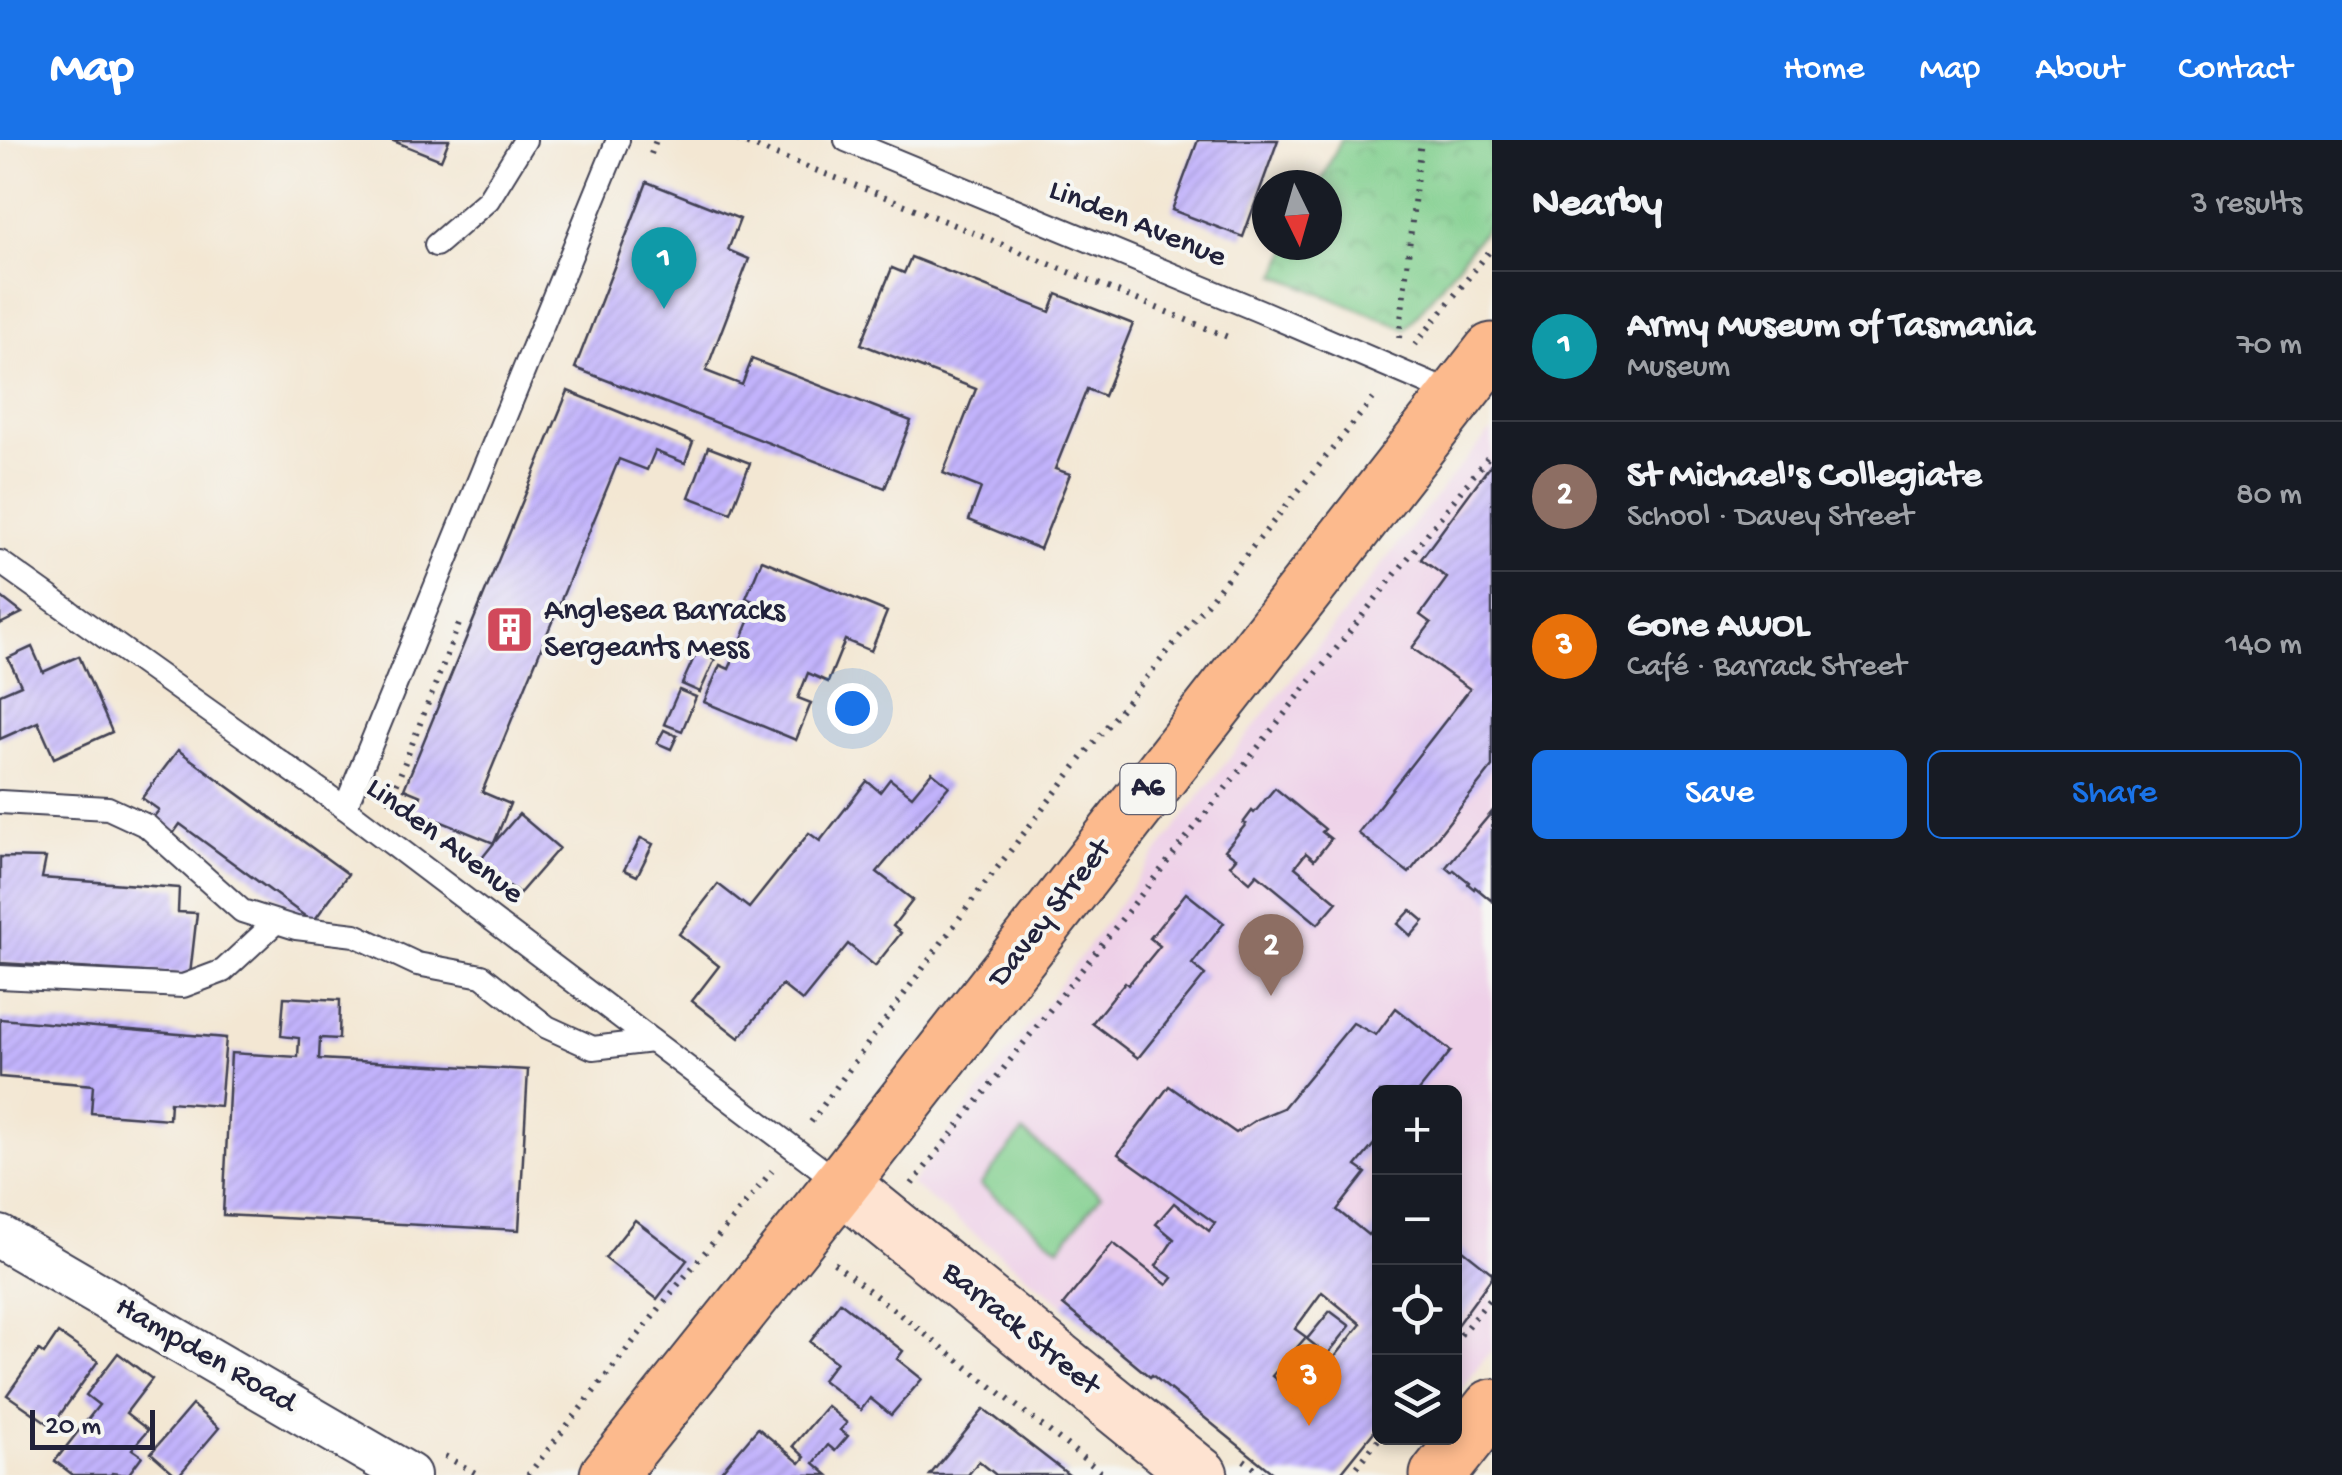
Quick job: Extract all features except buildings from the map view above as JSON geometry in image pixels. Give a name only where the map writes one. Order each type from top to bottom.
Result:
[{"type":"highway","name":"Davey Street","points":[[608,1475],[1492,352]]},
{"type":"highway","points":[[1438,1475],[1492,1406]]},
{"type":"main road","name":"Barrack Street","points":[[840,1184],[1200,1475]]},
{"type":"street","name":"Hampden Road","points":[[0,1237],[410,1475]]},
{"type":"lane","points":[[436,244],[488,200],[524,140]]},
{"type":"lane","points":[[344,808],[618,140]]},
{"type":"lane","name":"Linden Avenue","points":[[846,140],[1458,395]]},
{"type":"lane","name":"Linden Avenue","points":[[0,562],[344,808],[840,1184]]},
{"type":"lane","points":[[0,802],[108,808],[147,826],[242,911],[296,928],[355,935],[417,964],[482,976],[547,1027],[593,1048],[652,1041]]},
{"type":"lane","points":[[0,978],[183,986],[224,971],[276,922]]},
{"type":"path","points":[[737,140],[1228,337]]},
{"type":"path","points":[[1396,369],[1421,140]]},
{"type":"path","points":[[528,1475],[792,1147],[974,898],[1095,741],[1492,248]]},
{"type":"path","points":[[884,1220],[1492,452]]},
{"type":"path","points":[[749,1199],[1105,1475]]},
{"type":"path","points":[[1462,1333],[1492,1296]]},
{"type":"path","points":[[1351,1475],[1374,1445]]},
{"type":"shaded area","points":[[1492,430],[1492,1349],[1462,1388],[1462,1085],[1372,1085],[1372,1336],[1320,1295],[1273,1329],[1201,1413],[911,1184],[1198,798]]},
{"type":"green space","points":[[1341,140],[1492,140],[1492,221],[1406,329],[1276,275],[1284,260],[1342,260],[1342,170],[1326,170]]},
{"type":"green space","points":[[1023,1132],[1101,1195],[1059,1248],[980,1185]]},
{"type":"place","name":"Army Museum of Tasmania","points":[[664,309]]},
{"type":"place","name":"Anglesea Barracks Sergeants Mess","points":[[509,630]]},
{"type":"place","name":"St Michael's Collegiate","points":[[1271,996]]},
{"type":"place","name":"Gone AWOL","points":[[1309,1426]]}]
